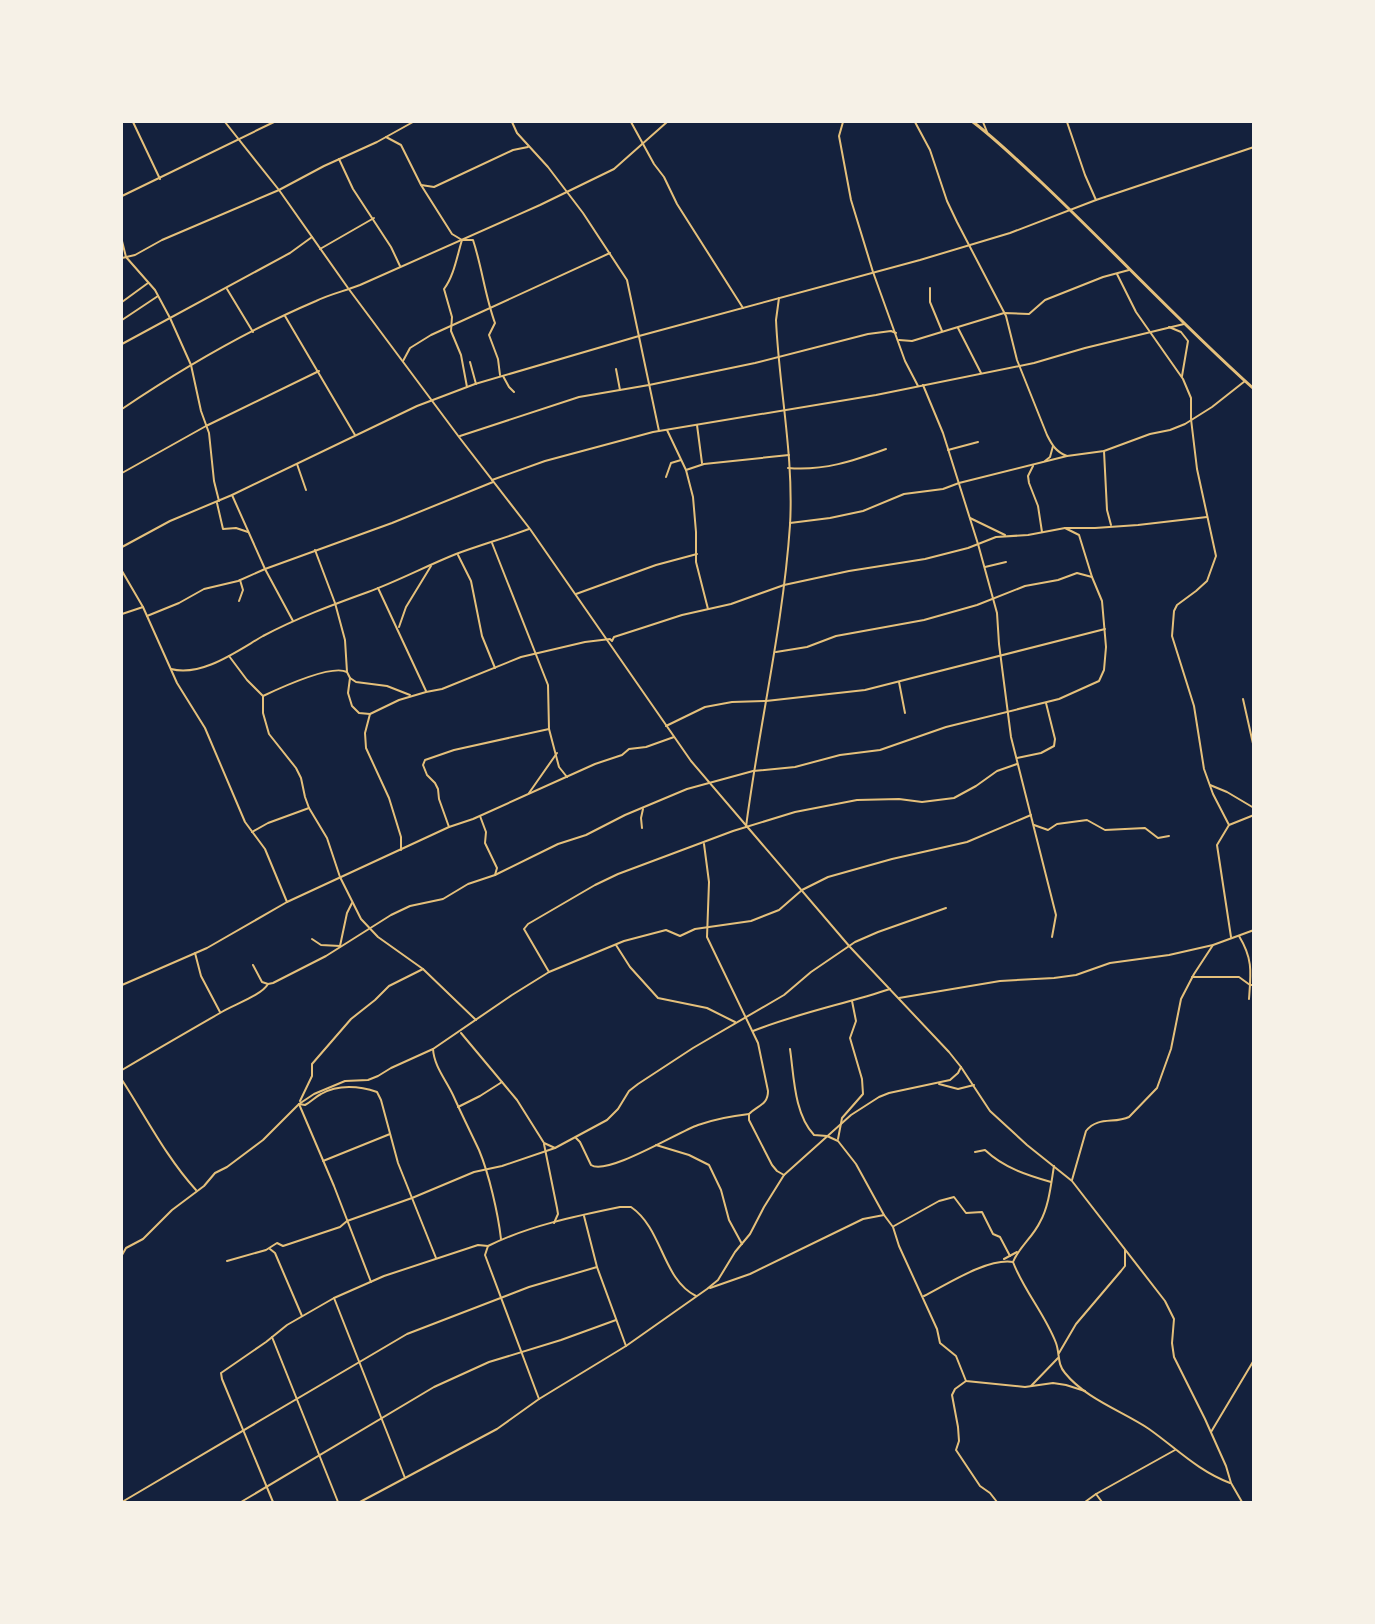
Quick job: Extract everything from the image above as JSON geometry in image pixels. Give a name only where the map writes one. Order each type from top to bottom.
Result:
[{"type":"street","points":[[133,122],[160,179]]},
{"type":"street","points":[[225,122],[279,190],[348,288],[530,529],[666,726],[709,784],[850,947],[961,1067],[990,1111],[1072,1181],[1124,1247],[1173,1314],[1174,1357],[1211,1432],[1231,1483],[1242,1503]]},
{"type":"street","points":[[122,196],[274,122]]},
{"type":"street","points":[[122,258],[135,255],[162,240],[279,190],[413,122]]},
{"type":"street","points":[[512,122],[517,133],[567,192],[627,280],[659,431]]},
{"type":"street","points":[[631,122],[677,204],[743,308]]},
{"type":"street","points":[[122,409],[191,364],[316,300],[360,285],[462,240],[567,192],[617,166],[666,122]]},
{"type":"street","points":[[843,122],[839,136],[849,190],[873,272],[905,361],[918,386]]},
{"type":"street","points":[[915,122],[930,150],[947,201],[1004,313],[1019,365],[1038,416],[1053,446],[1061,454],[1067,456]]},
{"type":"street","points":[[973,122],[987,132],[1070,210],[1184,324],[1254,389]]},
{"type":"street","points":[[982,122],[987,132]]},
{"type":"street","points":[[1067,122],[1096,200]]},
{"type":"street","points":[[386,137],[401,145],[421,185],[452,234],[462,240],[473,240],[482,268],[489,308],[495,323],[489,335],[490,339],[502,376],[514,392]]},
{"type":"street","points":[[421,185],[434,187],[513,150],[528,147]]},
{"type":"street","points":[[122,547],[170,521],[218,502],[432,400],[467,387],[639,336],[1023,229],[1096,200],[1254,147]]},
{"type":"street","points":[[339,159],[353,189],[374,218],[400,266]]},
{"type":"street","points":[[320,249],[374,218]]},
{"type":"street","points":[[122,344],[290,253],[312,237]]},
{"type":"street","points":[[462,240],[452,271],[452,280],[444,289],[452,317],[451,331],[461,356],[460,362],[467,387]]},
{"type":"street","points":[[122,242],[126,257],[158,296],[191,364],[210,441],[214,481],[223,529],[239,528],[248,532]]},
{"type":"street","points":[[403,362],[406,351],[451,325],[610,253]]},
{"type":"street","points":[[899,340],[912,341],[1004,313],[1029,314],[1045,300],[1130,270]]},
{"type":"street","points":[[1117,273],[1136,312],[1182,376],[1191,398],[1197,469],[1215,549],[1215,562],[1202,587],[1186,597],[1174,611],[1172,636],[1194,706],[1200,749],[1210,785],[1229,825]]},
{"type":"street","points":[[122,302],[148,283]]},
{"type":"street","points":[[226,288],[253,332]]},
{"type":"street","points":[[930,288],[930,302],[942,332]]},
{"type":"street","points":[[122,320],[158,296]]},
{"type":"street","points":[[746,827],[753,771],[761,740],[775,652],[790,523],[786,411],[776,320],[779,298]]},
{"type":"street","points":[[285,316],[356,436]]},
{"type":"street","points":[[147,616],[179,603],[204,589],[240,580],[392,523],[544,461],[659,431],[786,411],[1051,359],[1076,350],[1184,324]]},
{"type":"street","points":[[958,327],[981,373]]},
{"type":"street","points":[[1167,327],[1181,332],[1188,341],[1182,376]]},
{"type":"street","points":[[459,437],[558,403],[755,363],[868,334],[891,331],[896,333]]},
{"type":"street","points":[[470,362],[476,384]]},
{"type":"street","points":[[616,369],[620,390]]},
{"type":"street","points":[[122,472],[206,426],[319,371]]},
{"type":"street","points":[[790,523],[863,512],[904,494],[943,489],[1067,456],[1104,451],[1150,434],[1170,430],[1229,395],[1245,381]]},
{"type":"street","points":[[923,385],[937,414],[985,567],[998,620],[1000,655],[1017,764],[1056,915],[1052,937]]},
{"type":"street","points":[[697,425],[702,465]]},
{"type":"street","points":[[667,430],[686,470],[693,497],[696,562],[708,609]]},
{"type":"street","points":[[948,450],[978,442]]},
{"type":"street","points":[[1044,462],[1050,457],[1053,446]]},
{"type":"street","points":[[788,468],[825,468],[886,449]]},
{"type":"street","points":[[1104,451],[1107,510],[1112,526]]},
{"type":"street","points":[[686,470],[702,465],[789,455]]},
{"type":"street","points":[[666,477],[671,463],[681,460]]},
{"type":"street","points":[[297,464],[306,490]]},
{"type":"street","points":[[1033,465],[1028,476],[1041,519],[1042,532]]},
{"type":"street","points":[[232,495],[265,569],[293,621]]},
{"type":"street","points":[[350,678],[348,693],[352,706],[359,713],[370,714],[412,696],[442,689],[521,657],[585,642],[610,639],[612,642],[614,637],[621,634],[731,604],[784,585],[849,571],[925,559],[996,537],[1065,528],[1207,517]]},
{"type":"street","points":[[970,518],[1007,536]]},
{"type":"street","points":[[122,1070],[202,1025],[220,1012],[261,991],[268,984],[326,956],[369,928],[410,906],[443,898],[468,884],[495,875],[558,844],[586,835],[625,815],[687,789],[753,771],[795,767],[840,756],[880,750],[946,727],[1046,703],[1099,681],[1104,670],[1105,629],[1102,601],[1079,535],[1065,528]]},
{"type":"street","points":[[171,669],[182,672],[197,669],[229,656],[293,621],[335,603],[378,588],[433,563],[530,529]]},
{"type":"street","points":[[492,543],[549,691],[549,729],[560,770],[567,777]]},
{"type":"street","points":[[315,550],[335,603],[345,640],[347,672],[350,678],[356,682],[387,686],[412,696]]},
{"type":"street","points":[[457,554],[471,581],[482,636],[495,668]]},
{"type":"street","points":[[576,594],[656,565],[697,554]]},
{"type":"street","points":[[985,567],[1006,562]]},
{"type":"street","points":[[399,629],[406,607],[433,563]]},
{"type":"street","points":[[122,571],[143,607],[177,683],[205,728],[241,813],[265,849],[287,902]]},
{"type":"street","points":[[775,652],[807,647],[836,636],[924,620],[993,599],[1025,586],[1058,580],[1077,573],[1092,577]]},
{"type":"street","points":[[239,601],[243,590],[240,580]]},
{"type":"street","points":[[378,588],[399,629],[426,692]]},
{"type":"street","points":[[122,614],[143,607]]},
{"type":"street","points":[[666,726],[705,707],[732,702],[766,701],[866,690],[1105,629]]},
{"type":"street","points":[[229,656],[247,680],[263,696],[263,713],[269,734],[296,768],[301,778],[309,808],[327,838],[340,877],[352,903],[369,928],[423,969],[476,1020]]},
{"type":"street","points":[[263,696],[328,671],[347,672]]},
{"type":"street","points":[[899,682],[905,713]]},
{"type":"street","points":[[1243,699],[1254,748]]},
{"type":"street","points":[[1016,758],[1041,753],[1054,746],[1055,739],[1046,703]]},
{"type":"street","points":[[370,714],[365,733],[366,748],[389,798],[401,837],[401,850]]},
{"type":"street","points":[[449,827],[439,799],[438,789],[424,772],[425,760],[454,750],[549,729]]},
{"type":"street","points":[[122,985],[227,938],[249,922],[287,902],[449,827],[622,755],[629,748],[646,747],[674,737]]},
{"type":"street","points":[[529,794],[556,753]]},
{"type":"street","points":[[549,972],[524,929],[528,924],[618,874],[676,851],[795,812],[857,800],[899,799],[922,802],[954,798],[997,771],[1017,764]]},
{"type":"street","points":[[1210,785],[1254,808]]},
{"type":"street","points":[[252,832],[268,823],[309,808]]},
{"type":"street","points":[[642,828],[643,808]]},
{"type":"street","points":[[480,815],[486,832],[485,843],[497,868],[495,875]]},
{"type":"street","points":[[122,1255],[126,1248],[138,1243],[160,1220],[204,1186],[215,1173],[228,1167],[263,1140],[299,1104],[326,1088],[345,1081],[368,1080],[433,1049],[512,994],[549,972],[616,945],[666,930],[680,936],[695,929],[752,921],[789,903],[802,890],[828,877],[967,842],[1031,815]]},
{"type":"street","points":[[1231,939],[1217,851],[1219,839],[1229,825],[1254,815]]},
{"type":"street","points":[[1034,825],[1048,830],[1057,824],[1087,820],[1104,830],[1144,828],[1158,838],[1169,836]]},
{"type":"street","points":[[575,1138],[582,1146],[591,1165],[598,1168],[622,1161],[696,1126],[724,1116],[749,1114],[768,1098],[762,1054],[707,937],[709,882],[704,843]]},
{"type":"street","points":[[340,946],[347,913],[352,903]]},
{"type":"street","points":[[227,1262],[268,1249],[277,1243],[285,1246],[342,1226],[347,1221],[412,1198],[474,1172],[502,1167],[555,1148],[607,1120],[618,1109],[629,1091],[638,1084],[735,1022],[784,995],[855,942],[946,908]]},
{"type":"street","points":[[898,998],[1000,981],[1076,975],[1110,963],[1169,955],[1214,945],[1254,930]]},
{"type":"street","points":[[1239,936],[1248,952],[1251,968],[1252,985],[1249,999]]},
{"type":"street","points":[[312,939],[321,945],[340,946]]},
{"type":"street","points":[[616,945],[630,967],[658,998],[707,1008],[735,1022]]},
{"type":"street","points":[[1072,1181],[1086,1131],[1090,1126],[1101,1121],[1129,1117],[1157,1088],[1171,1049],[1181,999],[1192,977],[1214,945]]},
{"type":"street","points":[[195,953],[201,976],[220,1012]]},
{"type":"street","points":[[253,965],[262,982],[268,984]]},
{"type":"street","points":[[370,1282],[299,1104],[312,1076],[312,1064],[345,1026],[389,986],[423,969]]},
{"type":"street","points":[[1192,977],[1239,977],[1252,985]]},
{"type":"street","points":[[752,1031],[796,1015],[852,1002],[891,989]]},
{"type":"street","points":[[838,1141],[840,1124],[845,1113],[864,1090],[850,1038],[856,1021],[852,1002]]},
{"type":"street","points":[[460,1032],[502,1082],[529,1118],[544,1143],[558,1214],[554,1223]]},
{"type":"street","points":[[433,1049],[435,1060],[479,1150],[499,1222],[501,1240]]},
{"type":"street","points":[[790,1049],[799,1109],[814,1135],[827,1136],[838,1141],[856,1164],[892,1227],[909,1269],[924,1296],[940,1343],[956,1356],[966,1381]]},
{"type":"street","points":[[360,1503],[496,1430],[539,1399],[626,1346],[707,1289],[718,1280],[750,1234],[784,1175],[840,1124],[879,1097],[939,1084],[955,1077],[961,1067]]},
{"type":"street","points":[[122,1080],[163,1149],[179,1172],[196,1190]]},
{"type":"street","points":[[458,1107],[502,1082]]},
{"type":"street","points":[[939,1084],[961,1089],[974,1085]]},
{"type":"street","points":[[299,1104],[305,1105],[322,1093],[344,1087],[374,1091],[380,1097],[412,1198],[436,1259]]},
{"type":"street","points":[[749,1114],[749,1120],[772,1165],[784,1175]]},
{"type":"street","points":[[323,1161],[390,1134]]},
{"type":"street","points":[[544,1143],[555,1148]]},
{"type":"street","points":[[656,1145],[689,1155],[709,1165],[721,1190],[729,1221],[742,1244]]},
{"type":"street","points":[[975,1152],[985,1150],[994,1159],[1018,1172],[1051,1182]]},
{"type":"street","points":[[924,1296],[985,1266],[1001,1261],[1018,1251],[1027,1242],[1040,1222],[1054,1166]]},
{"type":"street","points":[[892,1227],[939,1201],[954,1197],[966,1213],[982,1212],[993,1234],[999,1235],[1010,1256]]},
{"type":"street","points":[[273,1503],[221,1374],[302,1316],[334,1298],[370,1282],[478,1245],[488,1246],[554,1223],[627,1206],[636,1210],[660,1245],[680,1284],[696,1296]]},
{"type":"street","points":[[707,1289],[750,1274],[862,1219],[884,1215]]},
{"type":"street","points":[[584,1216],[597,1267],[626,1346]]},
{"type":"street","points":[[488,1246],[485,1255],[539,1399]]},
{"type":"street","points":[[1031,1386],[1058,1355],[1076,1324],[1125,1266],[1124,1247]]},
{"type":"street","points":[[268,1249],[275,1253],[302,1316]]},
{"type":"street","points":[[1018,1251],[1013,1262],[1023,1285],[1051,1332],[1059,1363],[1066,1375],[1086,1391],[1150,1430],[1212,1476],[1231,1483]]},
{"type":"street","points":[[1001,1261],[1013,1262]]},
{"type":"street","points":[[122,1503],[359,1361],[418,1329],[529,1287],[597,1267]]},
{"type":"street","points":[[334,1298],[405,1478]]},
{"type":"street","points":[[241,1503],[434,1387],[489,1362],[616,1320]]},
{"type":"street","points":[[272,1337],[338,1503]]},
{"type":"street","points":[[1211,1432],[1254,1360]]},
{"type":"street","points":[[997,1503],[990,1493],[980,1486],[956,1450],[959,1441],[952,1395],[955,1389],[966,1381],[1031,1386],[1066,1384],[1086,1391]]},
{"type":"street","points":[[1085,1503],[1095,1494],[1175,1450]]},
{"type":"street","points":[[1095,1494],[1102,1503]]}]
